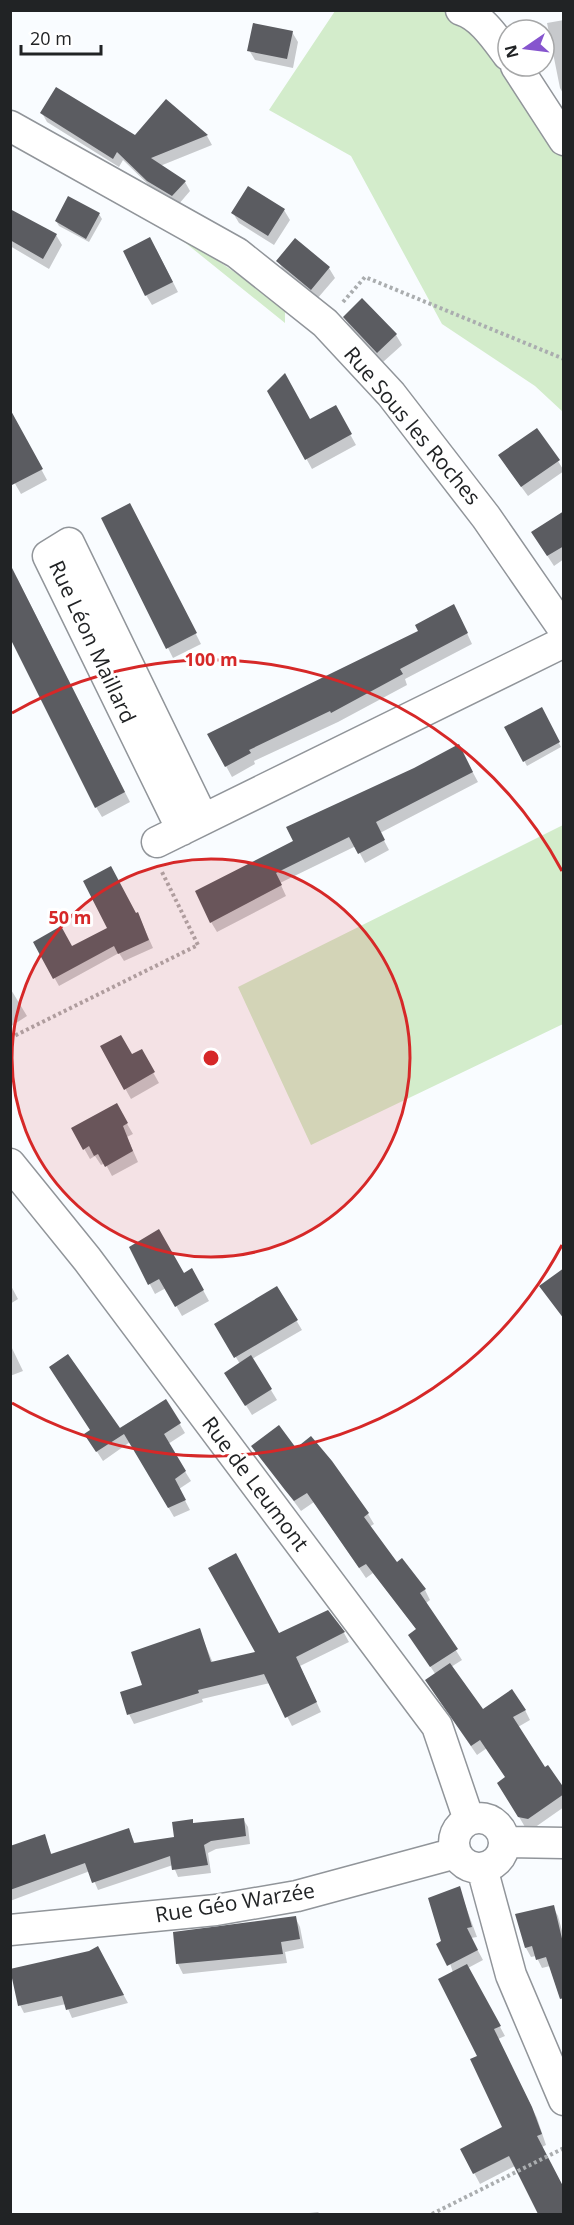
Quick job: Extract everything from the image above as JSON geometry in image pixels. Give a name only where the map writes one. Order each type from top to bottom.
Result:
[{"type":"street","points":[[461,10],[467,12],[496,38]]},
{"type":"street","points":[[524,78],[564,140]]},
{"type":"street","name":"Rue Sous les Roches","points":[[10,126],[237,253],[325,323],[391,394],[486,517],[564,630]]},
{"type":"street","name":"Rue Léon Maillard","points":[[69,543],[181,830],[48,556],[69,543]]},
{"type":"street","points":[[181,830],[564,642]]},
{"type":"street","name":"Rue de Leumont","points":[[10,1164],[93,1268],[437,1726],[469,1820]]},
{"type":"street","points":[[477,1818],[492,1822],[502,1834],[504,1842],[498,1859],[482,1868],[467,1865],[456,1852],[454,1845],[458,1830],[469,1820],[477,1818]]},
{"type":"street","points":[[504,1842],[564,1843]]},
{"type":"street","name":"Rue Géo Warzée","points":[[10,1930],[216,1910],[297,1896],[456,1852]]},
{"type":"street","points":[[482,1868],[511,1975],[564,2100]]},
{"type":"path","points":[[325,323],[365,277],[564,359]]},
{"type":"path","points":[[10,1038],[198,945],[149,846],[181,830]]},
{"type":"path","points":[[432,2214],[564,2148]]},
{"type":"green space","points":[[335,11],[461,11],[496,55],[496,78],[514,78],[563,140],[563,412],[535,386],[442,324],[351,156],[269,110]]},
{"type":"green space","points":[[157,220],[285,306],[285,323]]},
{"type":"green space","points":[[563,825],[563,1024],[311,1145],[238,987]]},
{"type":"building","points":[[253,23],[293,31],[287,59],[247,51]]},
{"type":"building","points":[[56,87],[135,135],[166,99],[208,135],[151,158],[186,181],[172,196],[147,181],[117,152],[113,159],[40,113]]},
{"type":"building","points":[[248,186],[285,209],[268,236],[231,213]]},
{"type":"building","points":[[68,196],[100,213],[86,239],[55,221]]},
{"type":"building","points":[[10,209],[57,234],[43,259],[10,240]]},
{"type":"building","points":[[150,237],[173,282],[145,296],[123,251]]},
{"type":"building","points":[[295,238],[330,267],[311,290],[276,261]]},
{"type":"building","points":[[362,298],[397,334],[377,353],[343,317]]},
{"type":"building","points":[[285,373],[310,419],[336,405],[352,434],[305,460],[267,391]]},
{"type":"building","points":[[10,409],[43,469],[10,486]]},
{"type":"building","points":[[537,428],[560,460],[521,487],[498,455]]},
{"type":"building","points":[[130,503],[197,633],[166,649],[101,518]]},
{"type":"building","points":[[564,511],[564,546],[547,556],[531,532]]},
{"type":"building","points":[[10,564],[125,792],[95,808],[10,638]]},
{"type":"building","points":[[454,604],[468,633],[400,669],[403,674],[331,713],[330,711],[249,750],[251,753],[225,767],[207,734],[418,631],[415,625]]},
{"type":"building","points":[[542,707],[560,742],[523,762],[504,727]]},
{"type":"building","points":[[459,744],[473,772],[376,822],[385,840],[358,854],[349,837],[276,873],[282,885],[210,923],[195,891],[293,841],[286,827],[414,768]]},
{"type":"building","points":[[111,866],[136,913],[138,912],[149,940],[118,954],[114,946],[53,979],[33,942],[61,926],[72,946],[107,928],[83,881]]},
{"type":"building","points":[[121,1035],[132,1054],[142,1049],[155,1072],[124,1090],[100,1046]]},
{"type":"building","points":[[117,1103],[128,1123],[123,1126],[133,1151],[105,1167],[98,1154],[94,1156],[89,1146],[83,1150],[71,1128]]},
{"type":"building","points":[[159,1229],[184,1273],[192,1268],[204,1290],[175,1307],[159,1279],[148,1285],[129,1247]]},
{"type":"building","points":[[564,1268],[564,1319],[539,1286]]},
{"type":"building","points":[[277,1286],[298,1320],[234,1358],[214,1324]]},
{"type":"building","points":[[68,1354],[120,1428],[166,1399],[181,1423],[164,1434],[186,1471],[175,1479],[186,1500],[168,1508],[124,1434],[96,1452],[84,1434],[90,1430],[49,1367]]},
{"type":"building","points":[[251,1355],[272,1389],[245,1406],[224,1373]]},
{"type":"building","points":[[279,1425],[296,1448],[311,1436],[332,1461],[369,1513],[364,1517],[397,1562],[402,1558],[426,1589],[420,1593],[458,1649],[430,1667],[408,1635],[416,1629],[366,1564],[359,1568],[307,1493],[294,1501],[285,1490],[251,1446]]},
{"type":"building","points":[[236,1553],[279,1633],[328,1610],[345,1632],[296,1657],[317,1702],[285,1718],[264,1674],[198,1690],[199,1693],[127,1715],[120,1692],[142,1685],[131,1652],[200,1628],[211,1662],[255,1652],[208,1568]]},
{"type":"building","points":[[450,1663],[483,1709],[512,1689],[526,1710],[513,1717],[545,1767],[548,1765],[564,1788],[564,1794],[528,1819],[518,1817],[497,1783],[505,1777],[480,1740],[471,1746],[425,1680]]},
{"type":"building","points":[[244,1818],[246,1836],[211,1841],[204,1845],[208,1865],[172,1870],[170,1856],[92,1883],[85,1863],[10,1890],[10,1846],[45,1834],[51,1854],[129,1828],[134,1843],[174,1837],[172,1822],[193,1819],[193,1823]]},
{"type":"building","points":[[460,1886],[472,1927],[467,1928],[478,1950],[447,1966],[436,1944],[441,1941],[428,1898]]},
{"type":"building","points":[[554,1905],[564,1947],[564,1998],[560,1999],[546,1957],[536,1960],[532,1946],[525,1948],[515,1914]]},
{"type":"building","points":[[296,1916],[300,1939],[281,1942],[283,1954],[176,1964],[173,1932]]},
{"type":"building","points":[[98,1946],[124,1995],[66,2010],[62,1996],[18,2006],[10,1969],[89,1951]]},
{"type":"building","points":[[467,1964],[501,2026],[494,2029],[532,2107],[542,2134],[537,2136],[564,2188],[564,2214],[538,2214],[509,2156],[473,2174],[460,2149],[502,2127],[470,2059],[477,2056],[438,1979]]}]
